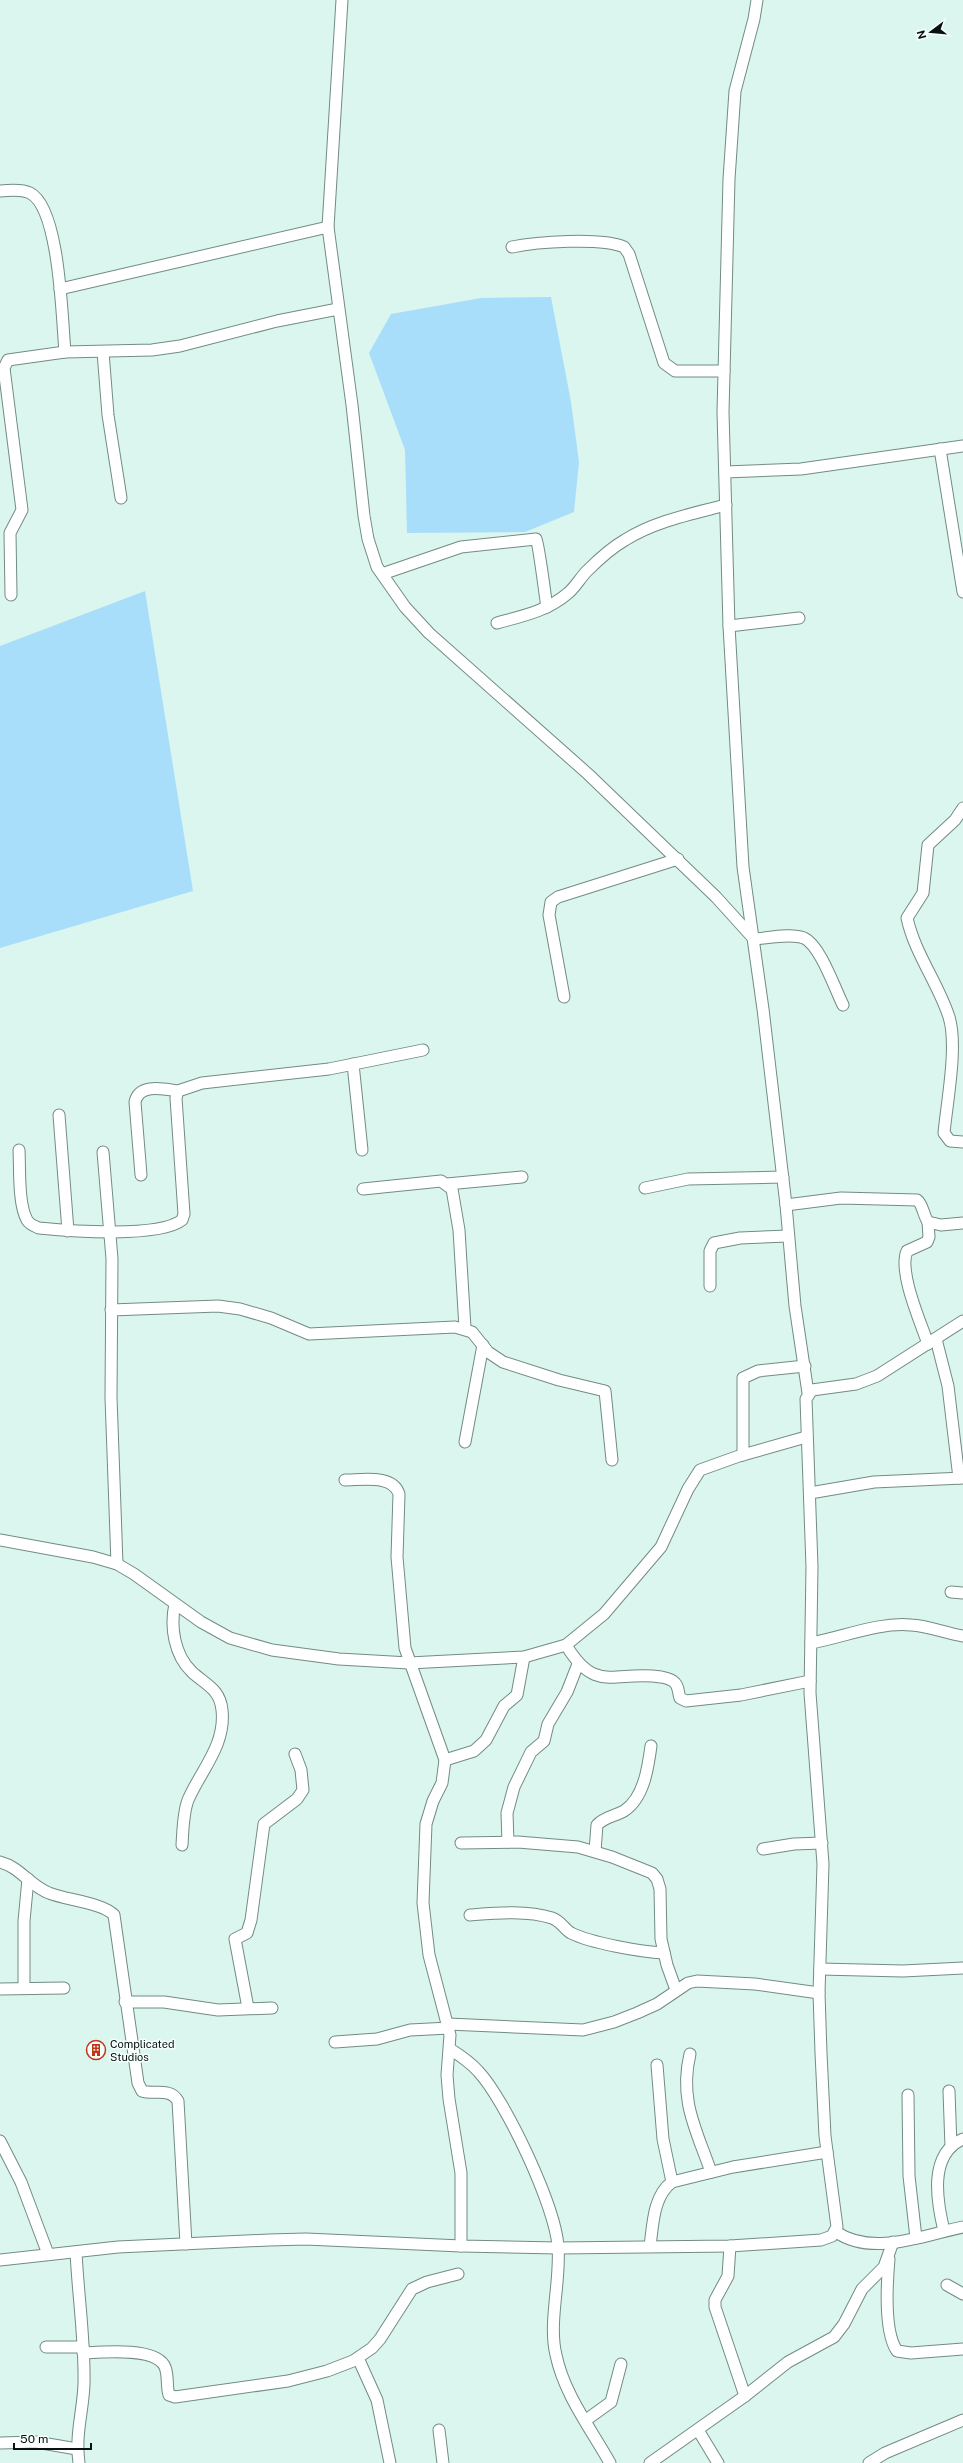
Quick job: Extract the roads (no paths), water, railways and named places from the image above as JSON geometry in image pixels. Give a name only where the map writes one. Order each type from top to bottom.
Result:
[{"type":"street","points":[[342,0],[328,227],[368,539],[372,554],[382,574],[405,607],[440,645],[572,759],[678,859],[754,939],[797,937],[810,941],[818,952],[843,1005]]},
{"type":"street","points":[[0,2260],[48,2254],[186,2244],[306,2239],[461,2246],[558,2248],[730,2246],[821,2240],[832,2236],[836,2232],[836,2218],[827,2152],[819,1993],[824,1895],[822,1843],[812,1744],[810,1681],[810,1493],[806,1437],[806,1399],[808,1393],[795,1306],[783,1177],[754,939],[743,867],[729,626],[724,371],[729,179],[735,91],[754,19],[757,0]]},
{"type":"street","points":[[0,191],[20,191],[30,193],[42,208],[53,237],[66,352]]},
{"type":"street","points":[[60,289],[328,227]]},
{"type":"street","points":[[512,247],[546,241],[608,243],[624,246],[629,254],[664,363],[675,371],[724,371]]},
{"type":"street","points":[[11,595],[10,533],[22,510],[4,368],[8,360],[66,352],[103,352],[180,346],[203,342],[262,324],[338,309]]},
{"type":"street","points":[[103,352],[107,401],[121,498]]},
{"type":"street","points":[[725,472],[801,469],[963,446]]},
{"type":"street","points":[[940,449],[963,592]]},
{"type":"street","points":[[497,623],[547,607],[569,593],[587,571],[610,550],[636,533],[684,516],[726,505]]},
{"type":"street","points":[[382,574],[461,547],[536,539],[539,547],[540,570],[547,607]]},
{"type":"street","points":[[729,626],[799,618]]},
{"type":"street","points":[[963,808],[955,820],[928,846],[923,893],[908,918],[922,961],[943,1000],[950,1018],[953,1035],[944,1132],[950,1141],[963,1142]]},
{"type":"street","points":[[564,997],[549,915],[551,902],[558,897],[678,859]]},
{"type":"street","points":[[141,1175],[135,1102],[137,1094],[140,1091],[155,1089],[178,1091],[202,1083],[283,1075],[352,1064],[423,1050]]},
{"type":"street","points":[[352,1064],[362,1150]]},
{"type":"street","points":[[19,1150],[21,1194],[26,1219],[32,1226],[68,1231],[110,1233],[172,1226],[182,1220],[184,1214],[176,1098],[178,1091]]},
{"type":"street","points":[[59,1115],[68,1231]]},
{"type":"street","points":[[103,1152],[110,1233],[111,1397],[116,1564]]},
{"type":"street","points":[[363,1189],[435,1181],[447,1184],[522,1177]]},
{"type":"street","points":[[645,1188],[688,1179],[783,1177]]},
{"type":"street","points":[[447,1184],[454,1196],[459,1230],[465,1328]]},
{"type":"street","points":[[786,1205],[841,1198],[917,1200],[921,1203],[924,1216],[928,1222],[929,1237],[927,1242],[907,1251],[905,1261],[910,1291],[932,1342],[948,1386],[961,1478],[874,1482],[810,1493]]},
{"type":"street","points":[[928,1222],[941,1225],[963,1223]]},
{"type":"street","points":[[710,1286],[710,1251],[714,1243],[734,1238],[788,1236]]},
{"type":"street","points":[[111,1310],[218,1306],[240,1309],[271,1318],[309,1334],[442,1327],[465,1328],[472,1332],[495,1358],[503,1362],[559,1380],[605,1391],[612,1460]]},
{"type":"street","points":[[808,1393],[820,1388],[865,1381],[895,1366],[963,1321]]},
{"type":"street","points":[[465,1442],[483,1345]]},
{"type":"street","points":[[744,1455],[743,1378],[758,1371],[805,1366]]},
{"type":"street","points":[[0,1540],[94,1557],[116,1564],[134,1574],[175,1604],[230,1638],[252,1646],[318,1656],[409,1663],[524,1657],[566,1645],[604,1614],[657,1553],[696,1474],[712,1464],[806,1437]]},
{"type":"street","points":[[345,1480],[382,1481],[392,1483],[397,1487],[399,1494],[397,1533],[399,1592],[405,1648],[409,1663],[440,1740],[445,1760],[442,1783],[433,1801],[426,1824],[423,1903],[429,1955],[449,2026],[450,2050],[447,2075],[462,2194],[461,2246]]},
{"type":"street","points":[[951,1592],[963,1593]]},
{"type":"street","points":[[175,1604],[172,1629],[183,1661],[191,1671],[217,1692],[223,1712],[219,1743],[188,1800],[182,1845]]},
{"type":"street","points":[[811,1643],[873,1628],[898,1625],[926,1627],[963,1636]]},
{"type":"street","points":[[566,1645],[578,1664],[597,1676],[608,1678],[650,1676],[670,1679],[676,1684],[680,1698],[686,1701],[741,1695],[810,1681]]},
{"type":"street","points":[[445,1760],[474,1751],[486,1740],[504,1706],[517,1695],[524,1657]]},
{"type":"street","points":[[508,1842],[507,1813],[514,1787],[530,1752],[544,1741],[548,1724],[567,1692],[578,1664]]},
{"type":"street","points":[[596,1851],[597,1825],[624,1811],[637,1797],[647,1771],[651,1746]]},
{"type":"street","points":[[248,2008],[235,1939],[247,1933],[251,1920],[264,1824],[297,1799],[303,1790],[301,1770],[295,1754]]},
{"type":"street","points":[[461,1843],[508,1842],[562,1845],[596,1851],[642,1868],[657,1879],[660,1889],[664,1953],[676,1990]]},
{"type":"street","points":[[763,1849],[794,1844],[822,1843]]},
{"type":"street","points":[[0,1862],[15,1868],[43,1891],[104,1909],[114,1915],[125,2002],[140,2088],[144,2092],[172,2094],[178,2101],[186,2244]]},
{"type":"street","points":[[24,1987],[24,1921],[28,1879]]},
{"type":"street","points":[[470,1915],[508,1913],[546,1917],[558,1921],[572,1933],[634,1950],[664,1953]]},
{"type":"street","points":[[820,1969],[903,1971],[963,1968]]},
{"type":"street","points":[[335,2042],[377,2039],[410,2030],[449,2026],[583,2030],[614,2022],[643,2010],[664,1999],[688,1982],[697,1981],[754,1984],[819,1993]]},
{"type":"street","points":[[0,1989],[24,1987],[64,1988]]},
{"type":"street","points":[[125,2002],[164,2002],[218,2010],[272,2008]]},
{"type":"street","points":[[450,2050],[466,2059],[480,2072],[510,2122],[553,2217],[558,2248],[555,2353],[566,2384],[610,2463]]},
{"type":"street","points":[[690,2054],[685,2079],[687,2102],[711,2172]]},
{"type":"street","points":[[657,2065],[663,2139],[672,2182]]},
{"type":"street","points":[[944,2231],[938,2202],[938,2176],[950,2147],[949,2092]]},
{"type":"street","points":[[908,2095],[909,2176],[916,2238]]},
{"type":"street","points":[[950,2147],[963,2139]]},
{"type":"street","points":[[0,2141],[4,2158],[31,2207],[48,2254]]},
{"type":"street","points":[[650,2246],[658,2202],[664,2190],[672,2182],[711,2172],[827,2152]]},
{"type":"street","points":[[836,2232],[854,2241],[893,2242],[963,2227]]},
{"type":"street","points":[[893,2242],[889,2258],[888,2304],[892,2340],[897,2351],[911,2353],[963,2349]]},
{"type":"street","points":[[730,2246],[728,2276],[715,2300],[715,2307],[746,2396]]},
{"type":"street","points":[[76,2252],[84,2385],[78,2423],[78,2463]]},
{"type":"street","points":[[650,2463],[746,2396],[788,2362],[834,2337],[844,2324],[862,2289],[884,2267],[889,2258]]},
{"type":"street","points":[[46,2347],[141,2353],[161,2362],[165,2367],[169,2395],[175,2397],[288,2381],[339,2367],[358,2358],[380,2338],[412,2289],[427,2282],[458,2274]]},
{"type":"street","points":[[947,2285],[963,2294]]},
{"type":"street","points":[[358,2358],[377,2400],[390,2463]]},
{"type":"street","points":[[586,2420],[611,2402],[621,2364]]},
{"type":"street","points":[[869,2463],[885,2453],[963,2420]]},
{"type":"street","points":[[439,2430],[443,2463]]},
{"type":"street","points":[[698,2430],[718,2463]]},
{"type":"street","points":[[0,2443],[36,2442],[77,2449]]},
{"type":"water","points":[[551,297],[571,402],[579,462],[574,512],[525,532],[407,533],[405,450],[369,353],[391,314],[481,298]]},
{"type":"water","points":[[145,591],[193,891],[0,948],[0,646]]},
{"type":"place","name":"Complicated Studios","points":[[96,2050]]}]
